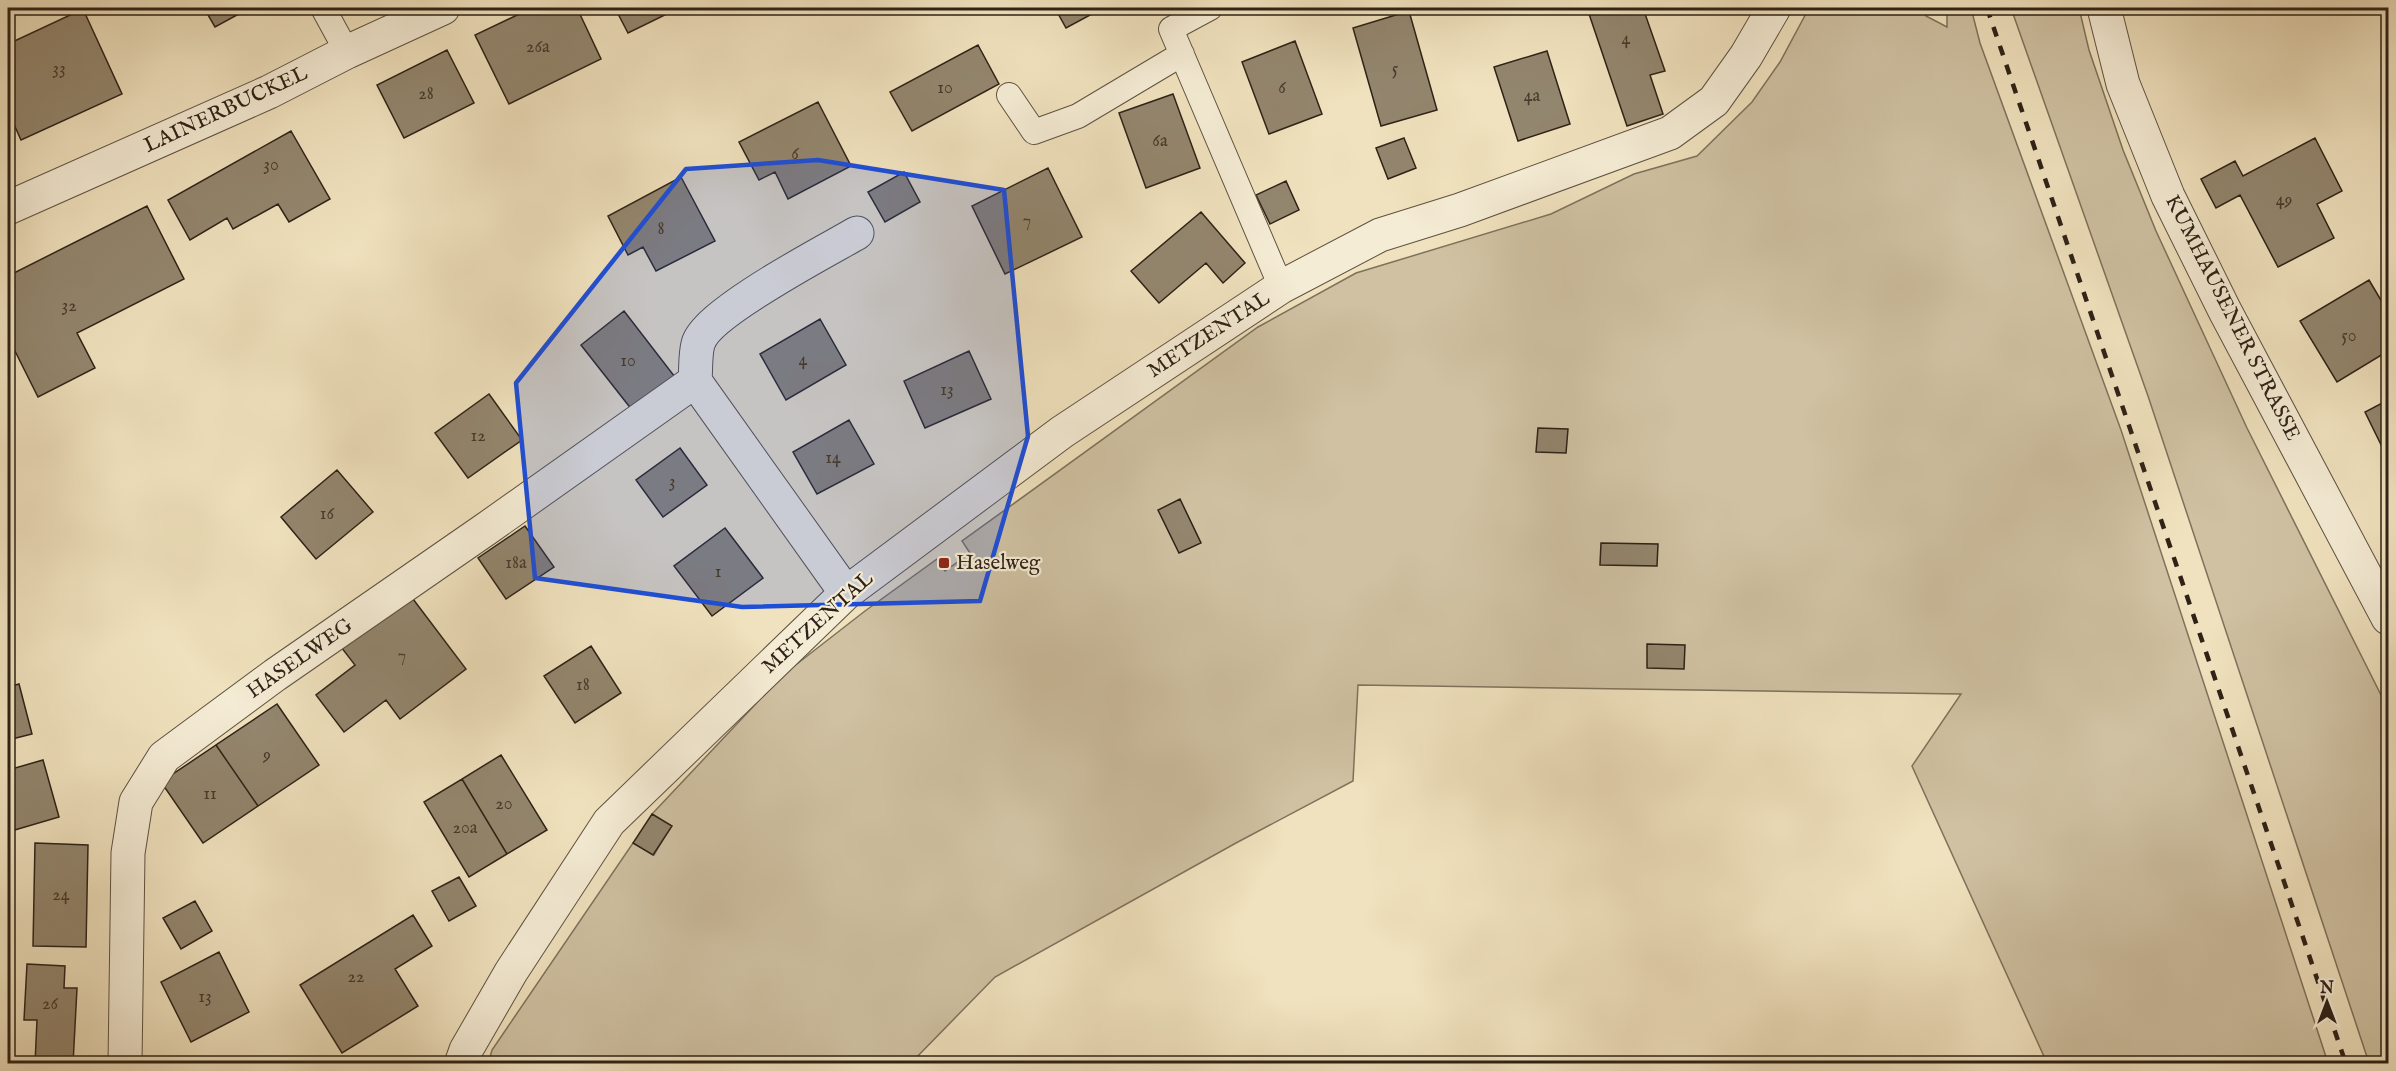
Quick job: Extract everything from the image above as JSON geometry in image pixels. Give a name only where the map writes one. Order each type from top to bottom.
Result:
[{"type":"street","name":"LAINERBUCKEL","points":[[8,208],[269,92],[443,8]]},
{"type":"street","name":"METZENTAL","points":[[461,1064],[466,1050],[511,972],[609,822],[846,593],[1062,432],[1281,287],[1380,235],[1460,210],[1670,133],[1714,101],[1746,56],[1774,8]]},
{"type":"street","name":"KUMHAUSENER STRASSE","points":[[2103,8],[2123,84],[2168,196],[2225,311],[2372,582],[2388,618]]},
{"type":"street","points":[[846,593],[695,381],[698,342],[716,319],[783,275],[857,232]]},
{"type":"street","name":"HASELWEG","points":[[125,1064],[128,853],[136,802],[164,757],[275,675],[695,381]]},
{"type":"lane","points":[[323,8],[348,52]]},
{"type":"lane","name":"METZENTAL","points":[[1210,8],[1171,29],[1281,287]]},
{"type":"lane","points":[[1009,95],[1034,132],[1078,116],[1182,54]]},
{"type":"highlighted area","points":[[818,160],[1004,190],[1028,436],[980,601],[742,607],[535,578],[516,383],[686,169]]},
{"type":"shaded area","points":[[1809,8],[1926,8],[1926,16],[1947,27],[1947,8],[1971,8],[1980,43],[2121,430],[2328,1063],[2047,1063],[1912,766],[1961,694],[1358,685],[1353,781],[1236,843],[995,977],[911,1063],[488,1064],[492,1050],[633,843],[654,855],[671,826],[652,814],[784,674],[937,559],[945,571],[970,553],[962,541],[1258,327],[1356,273],[1551,214],[1634,174],[1697,156],[1752,102],[1780,62]]},
{"type":"shaded area","points":[[2011,8],[2079,8],[2089,50],[2123,150],[2156,231],[2247,428],[2388,709],[2388,1063],[2369,1063],[2148,396]]},
{"type":"building","points":[[204,8],[248,8],[248,9],[215,27]]},
{"type":"building","points":[[532,8],[577,8],[601,59],[509,104],[475,35]]},
{"type":"building","points":[[615,8],[679,8],[628,33]]},
{"type":"building","points":[[1055,8],[1103,8],[1066,28]]},
{"type":"building","points":[[1587,8],[1643,8],[1665,71],[1650,75],[1663,114],[1627,126]]},
{"type":"building","points":[[83,9],[122,94],[21,140],[8,111],[8,44]]},
{"type":"building","points":[[1409,11],[1437,110],[1381,126],[1353,28]]},
{"type":"building","points":[[1295,41],[1322,114],[1269,134],[1242,62]]},
{"type":"building","points":[[978,45],[999,84],[912,131],[890,92]]},
{"type":"building","points":[[447,50],[474,103],[404,138],[377,85]]},
{"type":"building","points":[[1547,51],[1570,124],[1518,141],[1494,67]]},
{"type":"building","points":[[1173,94],[1200,168],[1146,188],[1119,113]]},
{"type":"building","points":[[818,102],[851,166],[788,199],[775,172],[759,180],[739,142]]},
{"type":"building","points":[[291,131],[330,199],[289,222],[278,204],[233,229],[227,218],[190,240],[168,200]]},
{"type":"building","points":[[1404,138],[1416,168],[1388,179],[1376,148]]},
{"type":"building","points":[[2315,138],[2342,191],[2317,204],[2334,238],[2278,267],[2240,195],[2216,208],[2201,179],[2235,161],[2243,176]]},
{"type":"building","points":[[1048,168],[1082,237],[1005,274],[972,206]]},
{"type":"building","points":[[904,172],[920,202],[885,222],[868,192]]},
{"type":"building","points":[[681,177],[715,241],[656,271],[643,247],[628,255],[608,216]]},
{"type":"building","points":[[1286,181],[1299,210],[1270,224],[1256,195]]},
{"type":"building","points":[[147,206],[184,279],[77,333],[95,368],[38,397],[8,337],[8,276]]},
{"type":"building","points":[[1201,212],[1245,263],[1223,283],[1206,263],[1159,303],[1131,271]]},
{"type":"building","points":[[2369,280],[2388,312],[2388,351],[2337,382],[2300,321]]},
{"type":"building","points":[[624,311],[675,377],[632,410],[581,345]]},
{"type":"building","points":[[820,319],[846,365],[786,400],[760,354]]},
{"type":"building","points":[[969,351],[991,399],[925,428],[904,381]]},
{"type":"building","points":[[489,394],[522,440],[468,478],[435,433]]},
{"type":"building","points":[[2388,400],[2388,459],[2365,412]]},
{"type":"building","points":[[849,420],[874,464],[817,494],[793,452]]},
{"type":"building","points":[[1538,428],[1568,429],[1566,453],[1536,452]]},
{"type":"building","points":[[680,448],[707,485],[663,517],[636,480]]},
{"type":"building","points":[[337,470],[373,512],[316,559],[281,517]]},
{"type":"building","points":[[1180,499],[1201,543],[1179,553],[1158,510]]},
{"type":"building","points":[[525,526],[554,567],[506,599],[478,558]]},
{"type":"building","points":[[725,528],[763,578],[712,616],[674,566]]},
{"type":"building","points":[[1601,543],[1658,544],[1657,566],[1600,565]]},
{"type":"building","points":[[410,595],[466,669],[400,719],[386,700],[344,732],[316,695],[355,665],[341,647]]},
{"type":"building","points":[[1647,644],[1685,645],[1684,669],[1647,668]]},
{"type":"building","points":[[591,646],[621,693],[575,723],[544,676]]},
{"type":"building","points":[[19,684],[32,734],[8,740],[8,687]]},
{"type":"building","points":[[277,704],[319,765],[258,806],[216,745]]},
{"type":"building","points":[[216,745],[258,806],[203,843],[161,782]]},
{"type":"building","points":[[501,755],[547,830],[507,854],[462,779]]},
{"type":"building","points":[[43,760],[59,817],[8,832],[8,770]]},
{"type":"building","points":[[462,779],[507,854],[469,877],[424,802]]},
{"type":"building","points":[[652,814],[672,826],[653,855],[633,843]]},
{"type":"building","points":[[35,843],[88,845],[86,947],[33,946]]},
{"type":"building","points":[[459,877],[476,906],[449,921],[432,891]]},
{"type":"building","points":[[195,901],[212,931],[181,949],[163,918]]},
{"type":"building","points":[[413,915],[432,946],[395,969],[418,1006],[342,1053],[300,985]]},
{"type":"building","points":[[219,952],[249,1012],[191,1042],[161,982]]},
{"type":"building","points":[[27,964],[65,966],[64,988],[77,988],[73,1064],[35,1064],[37,1020],[24,1020]]},
{"type":"railway","points":[[1987,8],[2346,1064]]},
{"type":"place","name":"Haselweg","points":[[944,563]]}]
